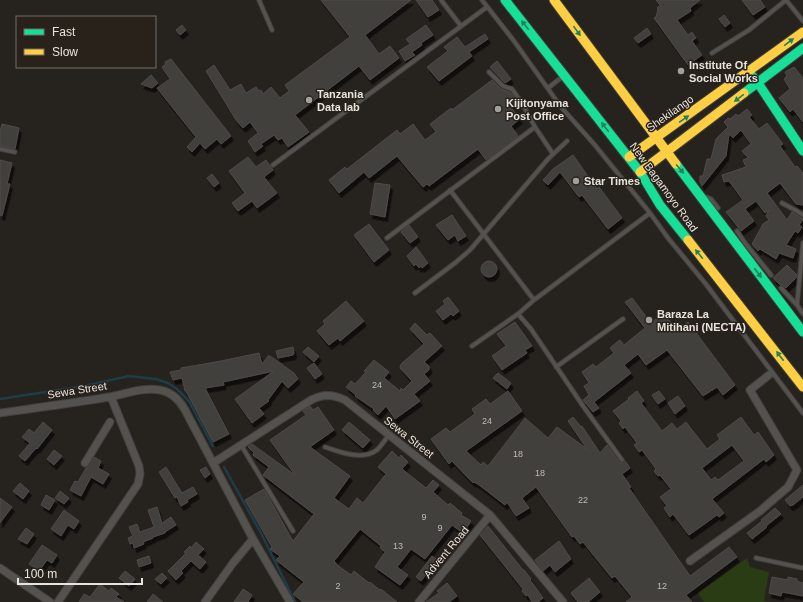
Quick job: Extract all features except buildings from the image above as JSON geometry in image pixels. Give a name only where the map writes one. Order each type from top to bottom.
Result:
[{"type":"main road","name":"New Bagamoyo Road","points":[[505,0],[629,157],[660,205],[803,387]]},
{"type":"main road","name":"New Bagamoyo Road","points":[[554,0],[656,139],[803,332]]},
{"type":"main road","name":"Shekilango","points":[[629,157],[803,32]]},
{"type":"main road","points":[[640,172],[803,48]]},
{"type":"main road","points":[[749,72],[758,83],[803,151]]},
{"type":"street","points":[[690,561],[760,511],[788,487],[797,470],[750,390],[769,375]]},
{"type":"street","name":"Sewa Street","points":[[0,413],[111,397],[142,390],[161,390],[170,394],[182,404],[253,539],[290,602]]},
{"type":"street","name":"Sewa Street","points":[[213,464],[310,400],[320,396],[331,396],[345,400],[490,515],[563,602]]},
{"type":"street","points":[[58,602],[138,484],[140,474],[139,466],[111,397]]},
{"type":"street","points":[[85,464],[110,422]]},
{"type":"street","name":"Advent Road","points":[[419,602],[490,515]]},
{"type":"street","points":[[205,602],[253,539]]},
{"type":"street","points":[[0,568],[50,602]]},
{"type":"lane","points":[[260,0],[272,30]]},
{"type":"lane","points":[[441,0],[461,26]]},
{"type":"lane","points":[[482,0],[562,107],[650,213],[803,412]]},
{"type":"lane","points":[[712,53],[749,30],[786,0],[803,21]]},
{"type":"lane","points":[[273,165],[487,7]]},
{"type":"lane","points":[[489,72],[503,86],[512,89],[553,154]]},
{"type":"lane","points":[[548,88],[565,76]]},
{"type":"lane","points":[[387,238],[535,127]]},
{"type":"lane","points":[[415,292],[455,263],[470,250],[553,154],[567,141]]},
{"type":"lane","points":[[0,149],[15,152]]},
{"type":"lane","points":[[450,190],[534,300]]},
{"type":"lane","points":[[700,195],[711,199],[718,208]]},
{"type":"lane","points":[[782,203],[803,215]]},
{"type":"lane","points":[[472,346],[518,314],[534,300],[650,213]]},
{"type":"lane","points":[[737,231],[745,243],[772,275]]},
{"type":"lane","points":[[797,305],[803,242]]},
{"type":"lane","points":[[781,288],[797,305],[803,314]]},
{"type":"lane","points":[[518,314],[622,460]]},
{"type":"lane","points":[[556,366],[623,319]]},
{"type":"lane","points":[[325,447],[349,454],[367,455],[377,450],[389,435]]},
{"type":"lane","points":[[241,445],[293,530]]},
{"type":"lane","points":[[756,558],[803,568]]},
{"type":"green space","points":[[747,558],[750,567],[769,572],[764,601],[774,602],[704,602],[698,593]]},
{"type":"waterway","points":[[0,399],[84,386],[129,376],[156,379],[168,383],[177,389],[189,401],[213,446]]},
{"type":"waterway","points":[[224,467],[261,533],[295,602]]},
{"type":"traffic: fast","points":[[505,0],[640,172],[660,205],[688,240]]},
{"type":"traffic: fast","points":[[744,93],[803,48]]},
{"type":"traffic: fast","points":[[749,72],[758,83],[803,151]]},
{"type":"traffic: fast","points":[[676,164],[803,332]]},
{"type":"traffic: slow","points":[[554,0],[676,164]]},
{"type":"traffic: slow","points":[[629,157],[803,32]]},
{"type":"traffic: slow","points":[[640,172],[744,93]]},
{"type":"traffic: slow","points":[[688,240],[803,387]]},
{"type":"place","name":"Institute Of Social Works","points":[[681,71]]},
{"type":"place","name":"Tanzania Data lab","points":[[309,100]]},
{"type":"place","name":"Kijitonyama Post Office","points":[[498,109]]},
{"type":"place","name":"Star Times","points":[[576,181]]},
{"type":"place","name":"Baraza La Mitihani (NECTA)","points":[[649,320]]}]
